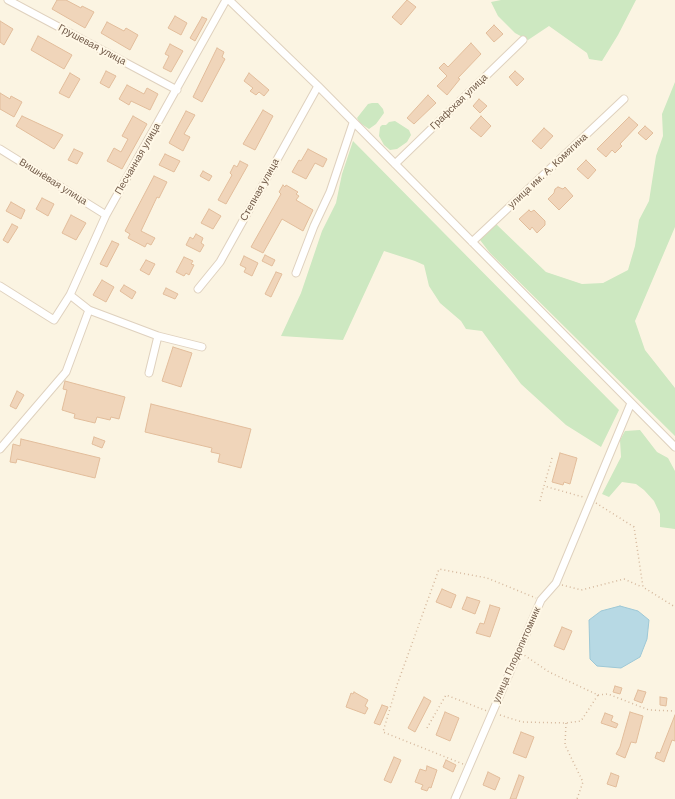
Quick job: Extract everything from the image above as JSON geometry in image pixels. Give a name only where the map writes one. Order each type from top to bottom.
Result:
[{"type":"street","name":"Грушевая улица","points":[[8,0],[177,90]]},
{"type":"street","name":"Песчанная улица","points":[[0,286],[54,320],[70,296],[106,215],[226,0]]},
{"type":"street","points":[[229,0],[318,86],[675,447]]},
{"type":"street","name":"Графская улица","points":[[395,164],[523,40]]},
{"type":"street","name":"Степная улица","points":[[198,289],[220,262],[318,86]]},
{"type":"street","name":"улица им. А. Комягина","points":[[472,242],[624,99]]},
{"type":"street","points":[[296,273],[314,226],[330,192],[353,122]]},
{"type":"street","name":"Вишнёвая улица","points":[[0,148],[106,215]]},
{"type":"street","points":[[70,296],[89,310],[158,336],[202,347]]},
{"type":"street","points":[[0,449],[66,372],[89,310]]},
{"type":"street","points":[[149,373],[158,336]]},
{"type":"street","name":"улица Плодопитомник","points":[[455,799],[491,712],[542,600],[556,583],[631,403]]},
{"type":"path","points":[[540,501],[552,458]]},
{"type":"path","points":[[544,486],[591,500],[634,526],[643,587]]},
{"type":"path","points":[[469,766],[383,732],[397,685],[439,569],[488,578],[542,600]]},
{"type":"path","points":[[556,583],[581,590],[624,579],[643,587],[675,607]]},
{"type":"path","points":[[519,651],[549,672],[598,695],[608,694],[649,710],[675,711]]},
{"type":"path","points":[[427,728],[446,695],[522,722],[566,723],[581,721],[598,695]]},
{"type":"path","points":[[566,723],[565,745],[583,782],[577,799]]},
{"type":"green space","points":[[501,0],[636,0],[618,35],[602,61],[589,59],[587,53],[549,26],[528,40],[515,33],[498,16],[491,2]]},
{"type":"green space","points":[[675,82],[675,227],[635,321],[645,350],[675,388],[675,436],[490,253],[480,240],[496,224],[546,272],[582,284],[603,283],[628,270],[635,246],[639,220],[649,201],[656,156],[663,136],[662,114]]},
{"type":"green space","points":[[378,103],[383,109],[384,113],[376,124],[369,129],[360,123],[357,118],[368,104]]},
{"type":"green space","points":[[395,121],[409,130],[411,135],[407,142],[397,149],[390,150],[384,145],[379,136],[380,127],[389,122]]},
{"type":"green space","points":[[353,141],[619,410],[601,447],[566,425],[521,384],[482,331],[466,329],[461,321],[440,303],[429,286],[424,265],[415,261],[384,251],[343,340],[281,336],[301,293],[322,231],[336,203],[342,174]]},
{"type":"green space","points":[[640,430],[657,452],[668,458],[675,471],[675,529],[660,527],[660,514],[654,501],[636,484],[622,482],[609,497],[602,494],[621,457],[620,440],[625,431]]},
{"type":"water","points":[[620,606],[638,611],[649,620],[647,639],[640,657],[621,668],[597,666],[590,659],[589,620],[601,611]]},
{"type":"building","points":[[57,0],[66,0],[81,8],[82,6],[94,12],[85,28],[52,9]]},
{"type":"building","points":[[407,0],[416,7],[401,25],[392,17]]},
{"type":"building","points":[[175,16],[187,23],[181,35],[168,28]]},
{"type":"building","points":[[202,17],[207,19],[195,41],[190,38]]},
{"type":"building","points":[[0,21],[13,29],[4,45],[0,42]]},
{"type":"building","points":[[107,22],[124,31],[126,28],[138,35],[130,50],[101,33]]},
{"type":"building","points":[[494,25],[503,34],[494,42],[486,33]]},
{"type":"building","points":[[38,36],[72,55],[64,69],[31,50]]},
{"type":"building","points":[[471,43],[481,54],[458,78],[460,79],[447,95],[437,86],[447,76],[439,68],[444,63],[448,67]]},
{"type":"building","points":[[170,44],[183,51],[171,72],[163,68],[169,56],[165,54]]},
{"type":"building","points":[[217,48],[224,52],[222,57],[225,59],[202,102],[193,97]]},
{"type":"building","points":[[106,71],[116,76],[109,88],[100,83]]},
{"type":"building","points":[[515,71],[524,79],[517,86],[509,77]]},
{"type":"building","points":[[70,73],[80,79],[69,98],[59,93]]},
{"type":"building","points":[[249,73],[269,90],[264,96],[259,92],[256,95],[250,91],[253,88],[244,81]]},
{"type":"building","points":[[127,85],[144,94],[147,88],[158,94],[150,110],[131,101],[129,105],[119,99]]},
{"type":"building","points":[[0,93],[10,99],[11,96],[22,102],[14,117],[0,109]]},
{"type":"building","points":[[428,95],[436,103],[414,124],[407,118]]},
{"type":"building","points":[[479,99],[487,106],[480,113],[473,106]]},
{"type":"building","points":[[263,110],[273,116],[255,150],[243,144]]},
{"type":"building","points":[[186,111],[195,115],[184,134],[190,137],[183,151],[169,143]]},
{"type":"building","points":[[22,116],[63,135],[54,149],[16,126]]},
{"type":"building","points":[[133,116],[147,124],[122,169],[107,161],[114,148],[121,152],[128,139],[122,136]]},
{"type":"building","points":[[481,116],[491,126],[481,137],[470,128]]},
{"type":"building","points":[[629,117],[638,125],[620,144],[622,146],[615,153],[612,150],[606,157],[597,149]]},
{"type":"building","points":[[645,126],[653,133],[646,140],[638,133]]},
{"type":"building","points":[[544,128],[553,136],[541,149],[532,141]]},
{"type":"building","points":[[74,149],[83,153],[77,164],[68,160]]},
{"type":"building","points":[[308,149],[327,159],[323,167],[315,163],[306,179],[292,172]]},
{"type":"building","points":[[165,154],[180,161],[174,172],[159,165]]},
{"type":"building","points":[[586,160],[596,170],[588,179],[577,169]]},
{"type":"building","points":[[240,161],[248,165],[226,204],[218,200],[232,175],[230,173],[234,165],[237,167]]},
{"type":"building","points":[[203,171],[212,176],[209,181],[200,176]]},
{"type":"building","points":[[154,176],[167,182],[159,198],[157,197],[141,231],[155,238],[151,245],[147,243],[145,247],[128,238],[130,234],[125,231]]},
{"type":"building","points":[[283,185],[285,187],[286,185],[298,192],[296,194],[299,196],[296,200],[313,210],[303,231],[282,219],[263,253],[251,247],[281,194],[279,192]]},
{"type":"building","points":[[558,187],[563,189],[565,187],[573,196],[559,210],[548,199]]},
{"type":"building","points":[[42,198],[54,204],[48,216],[36,209]]},
{"type":"building","points":[[11,202],[25,210],[21,219],[6,211]]},
{"type":"building","points":[[209,209],[221,216],[213,229],[201,223]]},
{"type":"building","points":[[529,210],[531,212],[534,210],[545,221],[545,225],[537,233],[532,227],[530,230],[519,219]]},
{"type":"building","points":[[71,215],[86,223],[76,240],[62,233]]},
{"type":"building","points":[[12,224],[18,227],[8,243],[3,240]]},
{"type":"building","points":[[196,234],[203,238],[201,243],[204,245],[200,252],[186,245],[190,237],[193,239]]},
{"type":"building","points":[[112,241],[119,244],[107,267],[100,264]]},
{"type":"building","points":[[265,255],[275,260],[272,266],[262,261]]},
{"type":"building","points":[[244,256],[258,263],[252,276],[244,272],[246,268],[240,265]]},
{"type":"building","points":[[184,257],[193,261],[191,264],[194,265],[189,275],[186,273],[184,276],[176,272]]},
{"type":"building","points":[[146,260],[155,264],[149,275],[140,270]]},
{"type":"building","points":[[276,272],[282,274],[271,297],[265,294]]},
{"type":"building","points":[[102,280],[114,287],[106,302],[93,295]]},
{"type":"building","points":[[124,285],[136,292],[132,299],[120,291]]},
{"type":"building","points":[[166,288],[178,294],[175,299],[163,294]]},
{"type":"building","points":[[173,347],[192,353],[181,387],[162,381]]},
{"type":"building","points":[[65,381],[125,397],[119,419],[111,417],[110,420],[97,417],[95,423],[74,418],[75,414],[62,410],[67,390],[63,389]]},
{"type":"building","points":[[17,391],[24,395],[16,409],[10,406]]},
{"type":"building","points":[[151,404],[251,429],[241,468],[218,462],[220,454],[211,452],[212,448],[145,432]]},
{"type":"building","points":[[94,437],[105,441],[102,448],[92,444]]},
{"type":"building","points":[[21,439],[100,458],[95,478],[17,459],[16,463],[10,462],[13,444],[20,446]]},
{"type":"building","points":[[560,453],[577,458],[570,484],[564,482],[563,485],[552,482]]},
{"type":"building","points":[[442,589],[456,595],[451,608],[436,602]]},
{"type":"building","points":[[467,597],[480,601],[475,614],[462,609]]},
{"type":"building","points":[[490,605],[500,608],[490,637],[476,633],[480,623],[484,624]]},
{"type":"building","points":[[562,627],[572,631],[564,650],[554,646]]},
{"type":"building","points":[[615,686],[622,688],[620,694],[613,692]]},
{"type":"building","points":[[638,690],[646,692],[642,703],[634,700]]},
{"type":"building","points":[[354,692],[368,700],[365,706],[368,708],[365,714],[346,707],[351,693],[353,694]]},
{"type":"building","points":[[424,697],[431,701],[415,732],[408,728]]},
{"type":"building","points":[[660,697],[667,698],[666,706],[660,705]]},
{"type":"building","points":[[382,705],[388,707],[380,725],[374,723]]},
{"type":"building","points":[[445,712],[459,718],[450,741],[436,735]]},
{"type":"building","points":[[630,712],[643,716],[636,743],[631,742],[625,758],[616,754],[620,747]]},
{"type":"building","points":[[605,713],[613,716],[611,721],[618,724],[616,728],[601,723]]},
{"type":"building","points":[[675,715],[675,741],[672,740],[664,762],[655,758],[657,752],[660,753]]},
{"type":"building","points":[[521,732],[534,737],[526,758],[513,753]]},
{"type":"building","points":[[394,757],[401,760],[391,783],[384,780]]},
{"type":"building","points":[[446,760],[456,765],[453,772],[443,767]]},
{"type":"building","points":[[427,766],[437,770],[431,788],[429,787],[427,791],[421,789],[423,785],[415,782],[420,769],[426,771]]},
{"type":"building","points":[[488,772],[500,778],[495,790],[483,785]]},
{"type":"building","points":[[611,773],[619,776],[616,787],[607,784]]},
{"type":"building","points":[[519,775],[524,777],[516,799],[510,799]]}]
